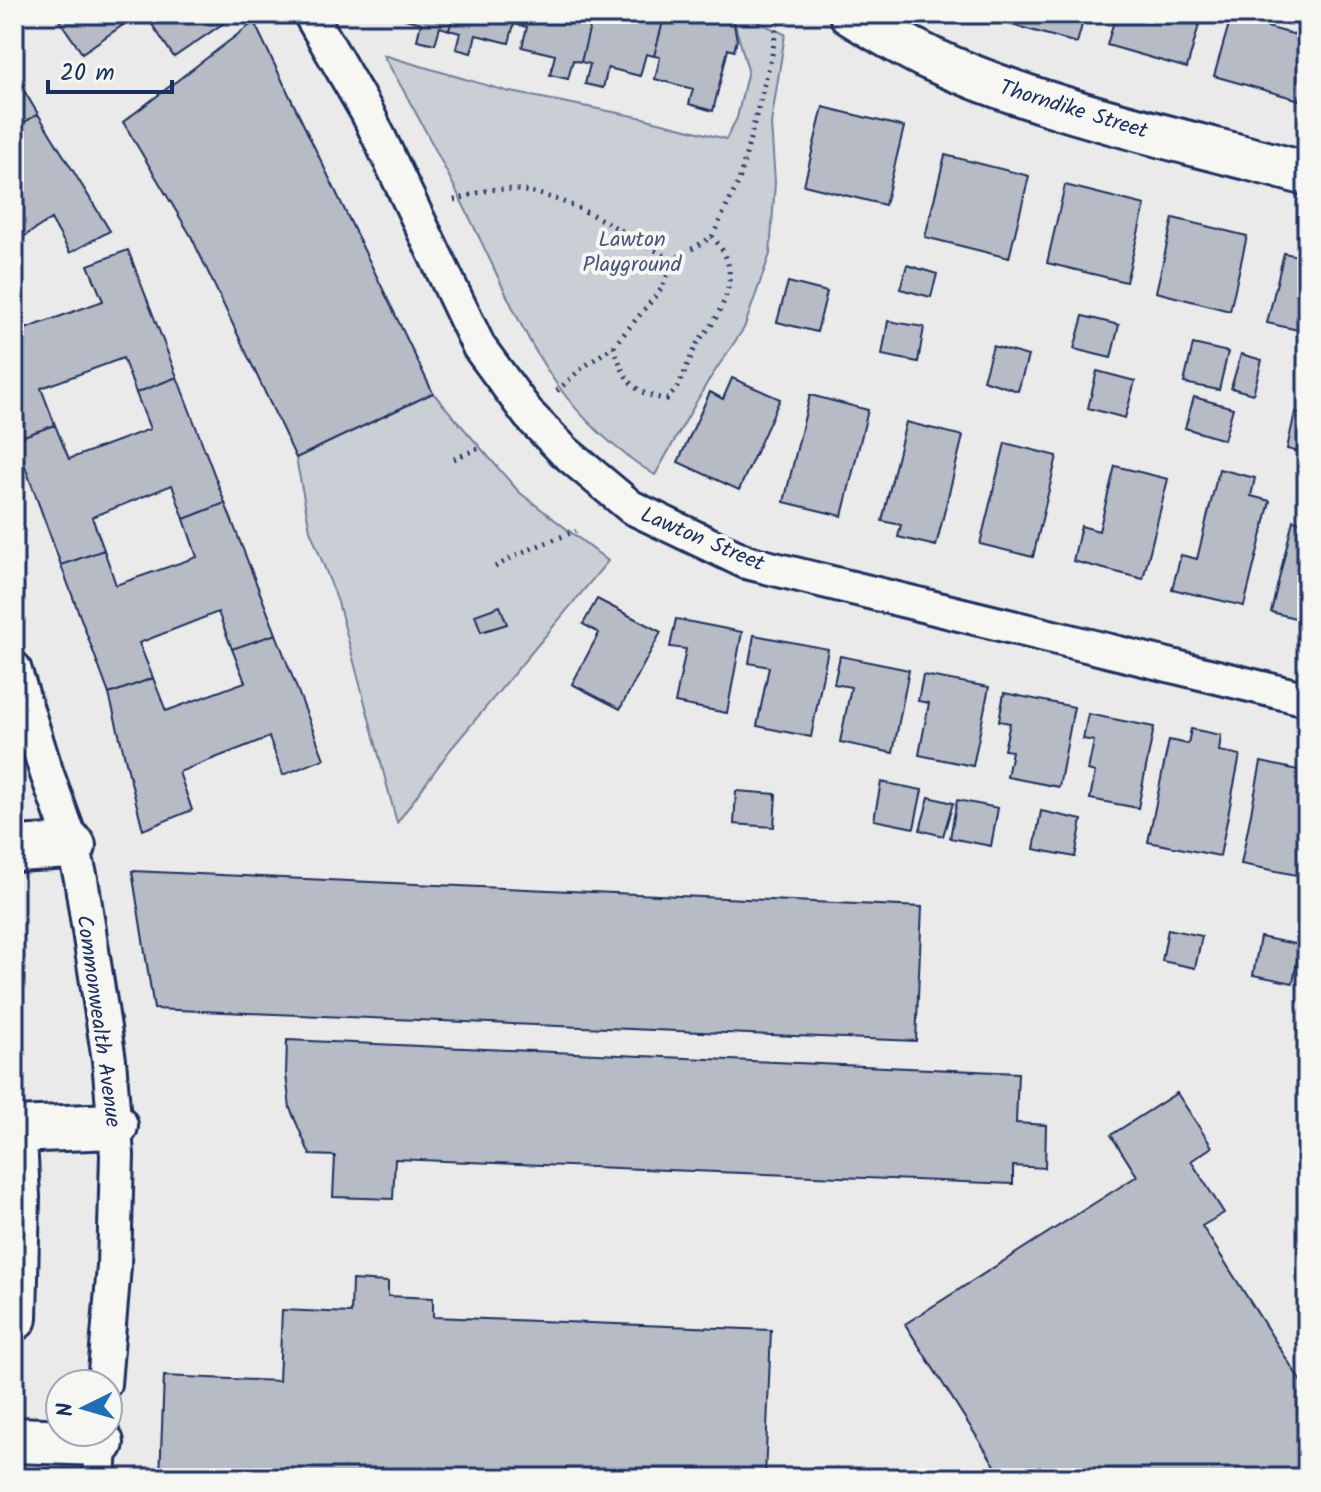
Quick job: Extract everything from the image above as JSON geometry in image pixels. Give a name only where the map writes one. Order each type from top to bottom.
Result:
[{"type":"main road","points":[[14,849],[73,846]]},
{"type":"main road","points":[[14,1130],[115,1126]]},
{"type":"main road","points":[[14,1139],[17,1197],[14,1318]]},
{"type":"main road","points":[[14,1440],[101,1451]]},
{"type":"street","name":"Lawton Street","points":[[310,14],[368,114],[479,347],[529,415],[564,451],[631,507],[746,562],[1307,699]]},
{"type":"street","name":"Thorndike Street","points":[[851,14],[931,59],[998,86],[1307,174]]},
{"type":"street","name":"Commonwealth Avenue","points":[[14,668],[73,846],[107,1045],[117,1155],[114,1266],[105,1368]]},
{"type":"path","points":[[553,395],[582,368],[614,346],[663,287],[673,260],[712,237],[739,181],[772,55],[778,17]]},
{"type":"path","points":[[454,200],[491,190],[526,192],[564,201],[673,260]]},
{"type":"path","points":[[614,346],[630,384],[649,397],[667,399],[678,390],[697,342],[709,328],[726,297],[730,271],[724,249],[712,237]]},
{"type":"path","points":[[454,459],[482,447]]},
{"type":"path","points":[[495,567],[520,553],[576,531]]},
{"type":"path","points":[[14,911],[17,923]]},
{"type":"green space","name":"Lawton Playground","points":[[732,14],[740,14],[785,34],[771,124],[775,182],[770,254],[744,328],[707,383],[655,475],[592,426],[548,371],[530,341],[434,146],[383,55],[506,91],[639,117],[726,139],[737,118],[748,70]]},
{"type":"green space","points":[[433,393],[519,492],[608,561],[450,750],[397,823],[338,602],[310,530],[296,458]]},
{"type":"building","points":[[55,14],[139,14],[82,53]]},
{"type":"building","points":[[145,14],[237,14],[174,57]]},
{"type":"building","points":[[385,14],[454,14],[449,30],[440,27],[435,44],[417,40],[421,23]]},
{"type":"building","points":[[454,14],[522,14],[519,25],[514,24],[509,43],[476,35],[471,53],[456,49],[460,33],[449,30]]},
{"type":"building","points":[[522,14],[593,14],[581,62],[573,60],[568,79],[550,75],[555,55],[522,47],[527,27],[519,25]]},
{"type":"building","points":[[593,14],[665,14],[654,56],[646,54],[640,76],[608,68],[603,88],[585,84],[590,64],[581,62]]},
{"type":"building","points":[[665,14],[732,14],[737,40],[734,51],[728,49],[713,111],[689,104],[693,89],[655,79],[660,57],[654,56]]},
{"type":"building","points":[[1004,14],[1085,14],[1077,43],[1002,22]]},
{"type":"building","points":[[1116,14],[1202,14],[1187,68],[1107,45]]},
{"type":"building","points":[[1231,17],[1307,38],[1307,74],[1300,100],[1214,76]]},
{"type":"building","points":[[254,22],[433,393],[296,458],[191,236],[123,122]]},
{"type":"building","points":[[14,74],[38,114],[14,129]]},
{"type":"building","points":[[823,107],[904,127],[885,205],[804,185]]},
{"type":"building","points":[[38,114],[110,231],[70,253],[51,219],[14,243],[14,173],[21,169],[14,158],[14,129]]},
{"type":"building","points":[[945,155],[1029,176],[1009,258],[925,237]]},
{"type":"building","points":[[1065,185],[1145,205],[1126,282],[1047,263]]},
{"type":"building","points":[[1173,218],[1247,236],[1230,311],[1156,292]]},
{"type":"building","points":[[128,250],[177,377],[136,393],[123,358],[41,388],[55,425],[15,439],[14,333],[103,301],[88,265]]},
{"type":"building","points":[[1284,253],[1307,258],[1307,332],[1267,323]]},
{"type":"building","points":[[907,265],[937,274],[931,297],[900,289]]},
{"type":"building","points":[[788,282],[827,292],[817,332],[777,322]]},
{"type":"building","points":[[1083,316],[1119,325],[1111,358],[1074,349]]},
{"type":"building","points":[[888,321],[924,327],[918,362],[882,355]]},
{"type":"building","points":[[1193,344],[1228,352],[1219,390],[1184,383]]},
{"type":"building","points":[[993,346],[1028,356],[1018,391],[983,380]]},
{"type":"building","points":[[1241,354],[1262,360],[1253,394],[1231,388]]},
{"type":"building","points":[[1097,371],[1135,381],[1125,418],[1088,408]]},
{"type":"building","points":[[177,377],[225,503],[184,519],[172,485],[92,517],[104,550],[61,565],[15,439],[55,425],[69,459],[150,429],[136,393]]},
{"type":"building","points":[[732,378],[780,399],[739,490],[678,462],[710,392],[723,399]]},
{"type":"building","points":[[810,395],[868,410],[842,516],[784,502]]},
{"type":"building","points":[[1194,397],[1233,408],[1224,440],[1185,428]]},
{"type":"building","points":[[1295,412],[1307,415],[1307,454],[1287,449]]},
{"type":"building","points":[[906,422],[963,436],[936,546],[898,537],[901,525],[882,521]]},
{"type":"building","points":[[1005,443],[1057,456],[1033,557],[980,544]]},
{"type":"building","points":[[1115,466],[1168,479],[1143,579],[1073,561],[1081,526],[1099,531]]},
{"type":"building","points":[[1219,469],[1255,478],[1251,496],[1270,501],[1244,606],[1172,589],[1181,555],[1197,559]]},
{"type":"building","points":[[225,503],[276,634],[232,649],[218,612],[139,643],[153,678],[109,694],[61,565],[104,550],[116,585],[197,557],[184,519]]},
{"type":"building","points":[[1293,520],[1307,524],[1307,621],[1271,612]]},
{"type":"building","points":[[597,599],[661,632],[620,709],[572,684],[599,633],[583,624]]},
{"type":"building","points":[[500,606],[507,624],[481,632],[475,615]]},
{"type":"building","points":[[676,619],[742,632],[727,713],[675,703],[686,649],[670,647]]},
{"type":"building","points":[[276,634],[324,759],[283,775],[269,737],[179,772],[192,810],[143,830],[109,694],[153,678],[166,711],[245,682],[232,649]]},
{"type":"building","points":[[754,635],[828,649],[811,737],[757,726],[769,667],[749,663]]},
{"type":"building","points":[[840,656],[909,670],[893,753],[840,742],[851,687],[834,684]]},
{"type":"building","points":[[923,675],[989,687],[973,766],[919,755],[929,703],[918,701]]},
{"type":"building","points":[[1004,693],[1074,707],[1059,787],[1007,777],[1012,751],[1004,750],[1010,723],[999,721]]},
{"type":"building","points":[[1088,714],[1154,727],[1138,808],[1090,799],[1095,772],[1088,770],[1094,741],[1083,739]]},
{"type":"building","points":[[1191,729],[1221,735],[1219,751],[1240,755],[1220,856],[1148,842],[1169,740],[1188,744]]},
{"type":"building","points":[[1261,762],[1307,772],[1307,877],[1241,864]]},
{"type":"building","points":[[881,782],[922,790],[914,828],[874,820]]},
{"type":"building","points":[[736,791],[776,794],[774,827],[734,824]]},
{"type":"building","points":[[929,797],[953,803],[943,836],[920,830]]},
{"type":"building","points":[[957,800],[998,808],[991,846],[950,838]]},
{"type":"building","points":[[1041,811],[1082,820],[1075,857],[1034,849]]},
{"type":"building","points":[[132,871],[922,907],[916,1041],[154,1009]]},
{"type":"building","points":[[1168,929],[1202,936],[1195,968],[1162,961]]},
{"type":"building","points":[[1260,937],[1300,945],[1293,983],[1253,975]]},
{"type":"building","points":[[287,1040],[1018,1073],[1016,1123],[1046,1125],[1045,1168],[1013,1166],[1013,1184],[395,1159],[393,1199],[333,1197],[335,1156],[310,1155],[290,1108],[286,1074]]},
{"type":"building","points":[[1177,1093],[1212,1147],[1191,1161],[1224,1213],[1202,1226],[1307,1391],[1307,1478],[1003,1478],[905,1324],[1137,1176],[1111,1135]]},
{"type":"building","points":[[352,1280],[388,1282],[388,1296],[433,1298],[433,1317],[771,1330],[765,1478],[160,1478],[164,1376],[279,1381],[282,1310],[351,1313]]}]
